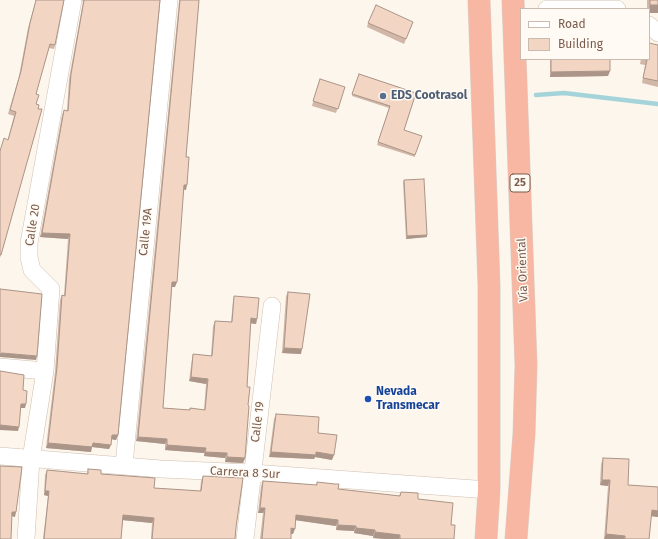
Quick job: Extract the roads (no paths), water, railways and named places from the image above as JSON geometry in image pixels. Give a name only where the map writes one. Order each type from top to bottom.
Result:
[{"type":"highway","points":[[480,0],[489,285],[489,490],[486,539]]},
{"type":"highway","name":"Vía Oriental","points":[[516,7],[526,365],[524,434],[516,539]]},
{"type":"street","name":"Calle 20","points":[[26,539],[31,459],[45,371],[50,289],[32,270],[29,257],[29,243],[73,0]]},
{"type":"street","name":"Calle 19A","points":[[124,465],[168,0]]},
{"type":"street","points":[[650,26],[658,33]]},
{"type":"street","name":"Calle 19","points":[[245,539],[272,306]]},
{"type":"street","points":[[0,367],[45,371]]},
{"type":"street","name":"Carrera 8 Sur","points":[[0,456],[489,490]]},
{"type":"waterway","points":[[536,95],[564,93],[658,104]]},
{"type":"place","name":"EDS Cootrasol","points":[[383,96]]},
{"type":"place","name":"Nevada Transmecar","points":[[368,399]]}]
